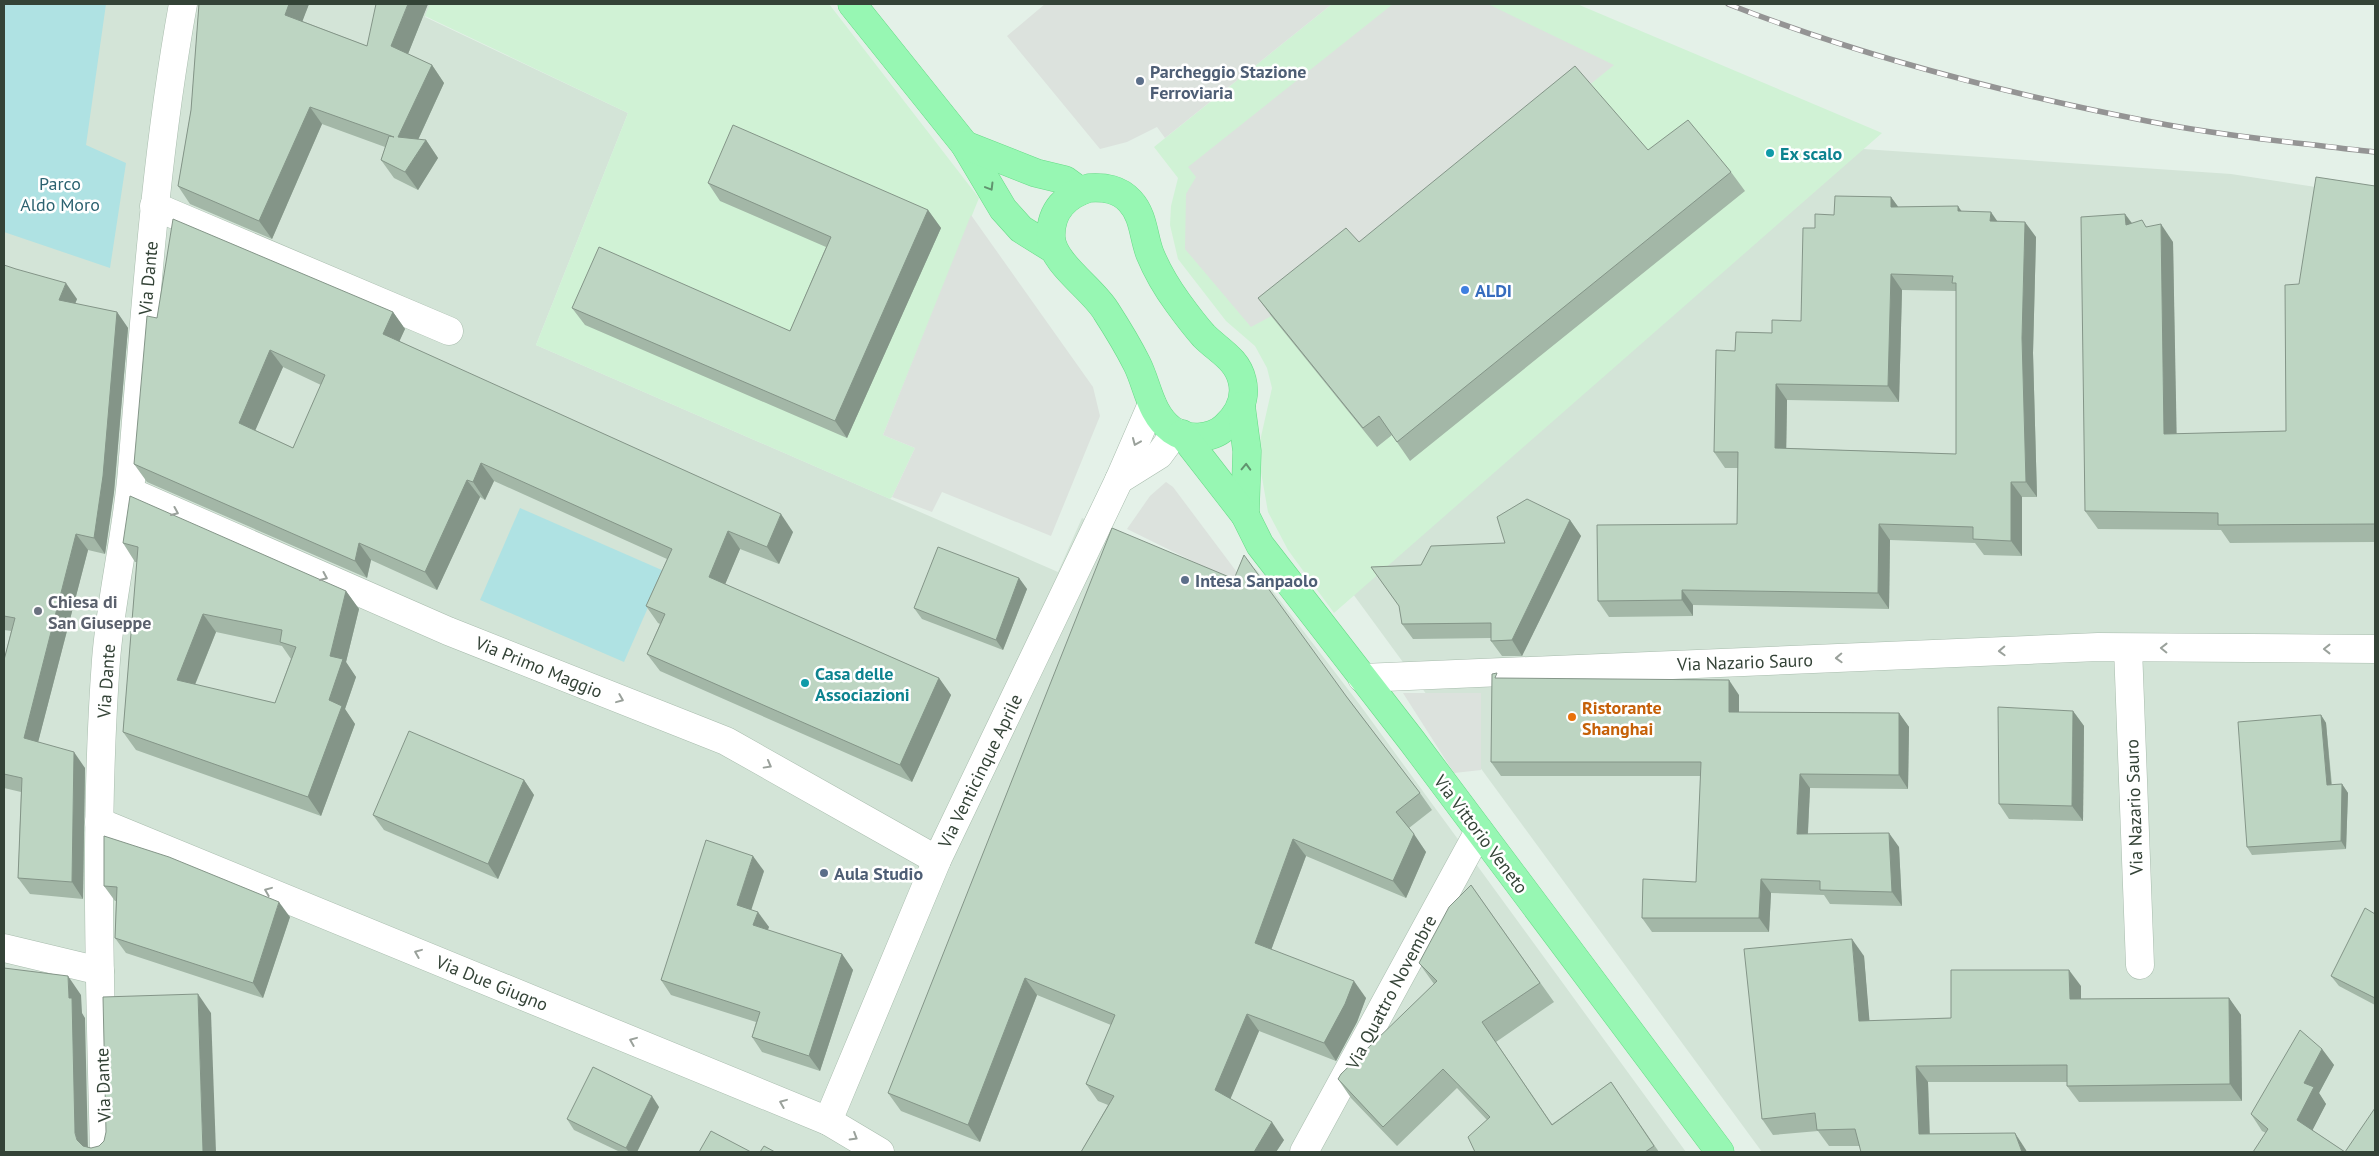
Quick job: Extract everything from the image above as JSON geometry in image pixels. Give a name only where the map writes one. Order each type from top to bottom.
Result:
[{"type":"main road","name":"Via Vittorio Veneto","points":[[852,4],[966,145],[1003,209],[1022,229],[1053,249],[1061,263],[1096,296],[1138,365],[1159,418],[1179,433],[1245,515],[1260,545],[1412,741],[1720,1152]]},
{"type":"main road","name":"Via Vittorio Veneto","points":[[966,145],[1036,173],[1064,180],[1080,191],[1089,188],[1108,188],[1128,199],[1136,208],[1157,270],[1178,302],[1203,334],[1226,354],[1239,370],[1244,387],[1241,406],[1247,451],[1245,515]]},
{"type":"main road","points":[[1053,249],[1052,224],[1055,213],[1065,200],[1080,191]]},
{"type":"main road","points":[[1179,433],[1203,436],[1222,430],[1232,421],[1241,406]]},
{"type":"street","name":"Via Dante","points":[[104,1152],[99,822],[106,658],[130,492],[154,206],[168,85],[183,4]]},
{"type":"street","points":[[154,206],[449,331]]},
{"type":"street","name":"Via Venticinque Aprile","points":[[828,1121],[937,860],[1119,480],[1152,404]]},
{"type":"street","points":[[1119,480],[1159,455],[1179,433]]},
{"type":"street","name":"Via Primo Maggio","points":[[130,492],[448,631],[726,741],[937,860]]},
{"type":"street","name":"Via Nazario Sauro","points":[[2128,648],[2140,966]]},
{"type":"street","name":"Via Nazario Sauro","points":[[1362,678],[2128,648],[2375,649]]},
{"type":"street","name":"Via Due Giugno","points":[[99,822],[828,1121],[880,1152]]},
{"type":"street","name":"Via Quattro Novembre","points":[[1304,1152],[1478,831]]},
{"type":"street","points":[[4,948],[100,971]]},
{"type":"shaded area","points":[[4,4],[430,4],[425,17],[628,113],[536,345],[1058,572],[1082,518],[1214,583],[1237,591],[1255,568],[1360,705],[1686,1152],[4,1152]]},
{"type":"shaded area","points":[[430,4],[829,4],[979,198],[883,435],[915,448],[890,499],[536,345],[628,113],[425,16]]},
{"type":"shaded area","name":"Parcheggio Stazione Ferroviaria","points":[[1045,4],[1332,4],[1165,138],[1157,127],[1127,142],[1100,149],[1007,36]]},
{"type":"shaded area","points":[[1332,4],[1577,4],[1882,133],[1334,613],[1288,550],[1268,512],[1261,472],[1260,441],[1272,388],[1267,368],[1255,346],[1226,321],[1178,259],[1170,225],[1171,206],[1178,178],[1154,147]]},
{"type":"shaded area","points":[[1393,4],[1488,4],[1614,65],[1372,262],[1251,327],[1185,249],[1186,194],[1196,177],[1188,167]]},
{"type":"shaded area","points":[[1863,149],[2231,174],[2375,196],[2375,1152],[1762,1152],[1353,594]]},
{"type":"shaded area","points":[[971,215],[1093,387],[1100,416],[1051,536],[942,492],[932,512],[892,497],[915,448],[883,435]]},
{"type":"shaded area","points":[[1166,482],[1173,487],[1239,575],[1231,580],[1127,529],[1150,496]]},
{"type":"shaded area","points":[[1403,693],[1481,693],[1481,770],[1454,773]]},
{"type":"green space","name":"Parco Aldo Moro","points":[[4,4],[106,4],[86,145],[126,163],[110,268],[4,232]]},
{"type":"green space","points":[[520,508],[664,571],[624,662],[480,600]]},
{"type":"building","points":[[199,4],[289,4],[285,15],[367,46],[376,4],[408,4],[391,46],[432,65],[398,137],[426,140],[405,172],[381,160],[389,136],[394,137],[310,107],[259,221],[178,186],[191,110]]},
{"type":"building","name":"ALDI","points":[[1575,66],[1648,150],[1688,120],[1731,172],[1397,442],[1379,416],[1363,428],[1258,298],[1346,228],[1359,242]]},
{"type":"building","points":[[733,125],[928,210],[835,421],[572,308],[599,247],[790,331],[831,237],[708,183]]},
{"type":"building","points":[[2316,177],[2375,186],[2375,524],[2218,525],[2218,513],[2085,511],[2081,217],[2125,214],[2126,225],[2142,220],[2146,227],[2161,224],[2164,434],[2286,431],[2285,285],[2299,284]]},
{"type":"building","points":[[1835,196],[1891,197],[1891,207],[1958,206],[1958,211],[1991,212],[1990,221],[2025,222],[2022,338],[2026,482],[2011,482],[2011,541],[1973,539],[1973,527],[1879,524],[1878,593],[1682,590],[1682,600],[1598,601],[1597,525],[1737,524],[1738,452],[1714,452],[1716,350],[1735,351],[1736,332],[1772,333],[1772,320],[1801,321],[1803,228],[1815,228],[1815,214],[1834,215]],"holes":[[[1891,274],[1953,276],[1952,283],[1956,283],[1956,454],[1775,448],[1776,384],[1888,386]]]},
{"type":"building","points":[[173,219],[393,312],[383,334],[781,514],[767,547],[728,531],[709,577],[939,678],[900,765],[647,654],[665,614],[646,606],[672,549],[481,463],[473,482],[467,480],[425,572],[359,543],[355,561],[134,464],[147,316],[157,318]],"holes":[[[270,350],[325,375],[293,448],[239,423]]]},
{"type":"building","points":[[4,265],[66,283],[59,300],[117,312],[103,476],[94,538],[76,534],[24,738],[74,752],[72,882],[18,878],[22,778],[4,774],[4,660],[15,618],[4,616]]},
{"type":"building","points":[[130,496],[346,591],[330,656],[343,659],[329,700],[342,706],[308,797],[123,732],[138,547],[123,543]],"holes":[[[203,614],[282,630],[280,642],[296,647],[275,703],[177,680]]]},
{"type":"building","points":[[1527,499],[1570,520],[1512,640],[1491,641],[1491,623],[1402,624],[1399,606],[1371,567],[1421,565],[1431,546],[1505,543],[1497,517]]},
{"type":"building","points":[[1112,528],[1234,579],[1244,555],[1346,696],[1420,793],[1396,812],[1414,834],[1393,881],[1293,839],[1255,943],[1354,981],[1345,1004],[1324,1043],[1247,1014],[1215,1090],[1272,1122],[1254,1152],[1081,1152],[1114,1096],[1086,1084],[1115,1015],[1025,978],[968,1125],[888,1093]]},
{"type":"building","points":[[938,547],[1019,578],[996,640],[914,608]]},
{"type":"building","points":[[1497,673],[1495,678],[1729,680],[1729,712],[1899,713],[1899,775],[1800,774],[1797,834],[1889,833],[1892,892],[1820,890],[1820,881],[1761,879],[1759,918],[1642,918],[1643,879],[1696,882],[1701,762],[1491,762],[1492,674]]},
{"type":"building","points":[[1998,707],[2073,711],[2072,806],[1999,804]]},
{"type":"building","points":[[2321,715],[2327,785],[2342,784],[2341,841],[2247,847],[2238,722]]},
{"type":"building","points":[[409,731],[524,780],[488,864],[373,815]]},
{"type":"building","points":[[104,836],[169,857],[279,902],[253,983],[115,938],[117,887],[104,886]]},
{"type":"building","points":[[706,840],[753,856],[737,905],[758,912],[753,925],[842,954],[809,1056],[752,1037],[760,1012],[661,980]]},
{"type":"building","points":[[1471,885],[1540,983],[1482,1022],[1552,1125],[1611,1082],[1654,1146],[1645,1152],[1475,1152],[1468,1137],[1490,1117],[1443,1069],[1383,1127],[1338,1079],[1437,981],[1419,963],[1449,907]]},
{"type":"building","points":[[2365,908],[2375,914],[2375,998],[2331,976]]},
{"type":"building","points":[[1852,939],[1859,1021],[1951,1018],[1951,970],[2069,970],[2070,999],[2229,998],[2230,1084],[2067,1086],[2067,1065],[1916,1066],[1919,1134],[2015,1133],[2022,1152],[1861,1152],[1855,1129],[1817,1130],[1815,1113],[1762,1119],[1744,949]]},
{"type":"building","points":[[4,968],[68,976],[69,998],[72,998],[75,1133],[77,1140],[83,1146],[91,1148],[99,1146],[104,1141],[106,1132],[103,997],[198,994],[203,1152],[4,1152]]},
{"type":"building","points":[[2300,1030],[2322,1049],[2304,1083],[2314,1087],[2297,1120],[2345,1152],[2253,1152],[2268,1129],[2251,1114]]},
{"type":"building","points":[[593,1067],[652,1096],[626,1148],[567,1119]]},
{"type":"building","points":[[2375,1108],[2375,1152],[2345,1152]]},
{"type":"building","points":[[711,1131],[751,1152],[699,1152]]},
{"type":"building","points":[[764,1146],[775,1152],[760,1152]]},
{"type":"railway","points":[[1728,4],[1830,41],[1987,86],[2093,110],[2204,131],[2375,152]]},
{"type":"place","name":"Parcheggio Stazione Ferroviaria","points":[[1140,81]]},
{"type":"place","name":"Ex scalo","points":[[1770,153]]},
{"type":"place","name":"ALDI","points":[[1465,290]]},
{"type":"place","name":"Intesa Sanpaolo","points":[[1185,580]]},
{"type":"place","name":"Chiesa di San Giuseppe","points":[[38,611]]},
{"type":"place","name":"Casa delle Associazioni","points":[[805,683]]},
{"type":"place","name":"Ristorante Shanghai","points":[[1572,717]]},
{"type":"place","name":"Aula Studio","points":[[824,873]]}]
